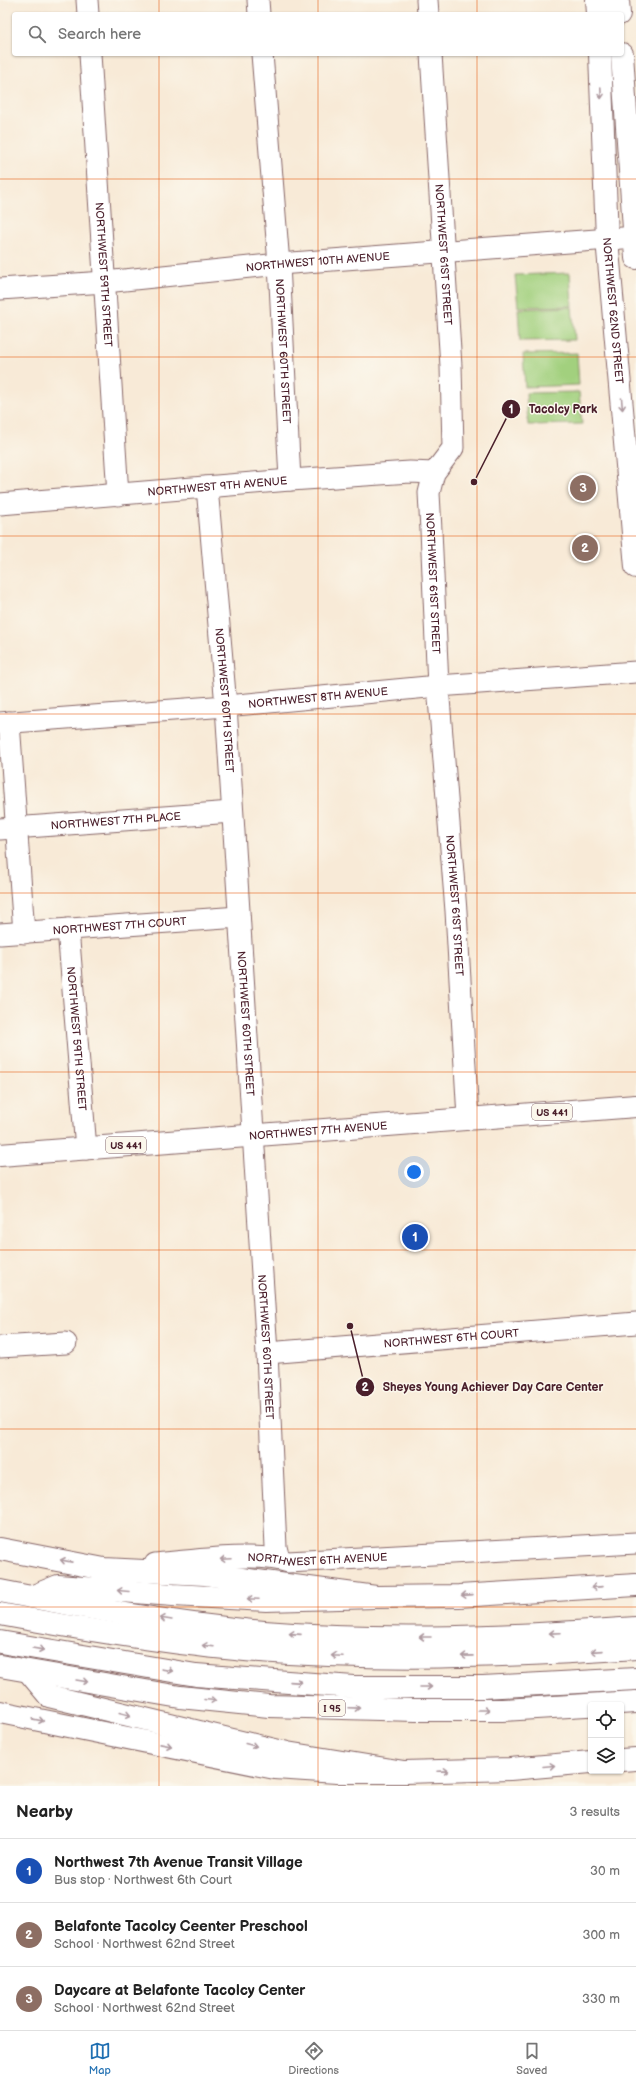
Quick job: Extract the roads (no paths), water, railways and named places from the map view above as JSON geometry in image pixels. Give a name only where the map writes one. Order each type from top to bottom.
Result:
[{"type":"main road","points":[[597,0],[598,12]]},
{"type":"main road","points":[[618,0],[619,12]]},
{"type":"main road","name":"NORTHWEST 62ND STREET","points":[[600,56],[607,239],[636,567]]},
{"type":"main road","points":[[622,56],[635,244]]},
{"type":"main road","name":"NORTHWEST 7TH AVENUE","points":[[0,1155],[636,1106]]},
{"type":"main road","name":"NORTHWEST 6TH AVENUE","points":[[0,1549],[104,1568]]},
{"type":"main road","points":[[104,1568],[205,1574],[376,1597]]},
{"type":"main road","points":[[31,1597],[58,1586],[173,1595],[266,1600],[460,1596],[636,1585]]},
{"type":"main road","points":[[0,1591],[185,1622],[263,1632],[316,1635],[465,1637],[636,1628]]},
{"type":"main road","points":[[0,1614],[142,1638],[244,1650],[340,1656],[495,1656],[636,1648]]},
{"type":"main road","points":[[0,1642],[196,1675],[352,1687],[483,1687],[636,1679]]},
{"type":"main road","name":"I 95","points":[[0,1666],[180,1697],[269,1706],[416,1710],[502,1710],[636,1702]]},
{"type":"main road","points":[[30,1672],[49,1696],[287,1753],[404,1772]]},
{"type":"main road","points":[[0,1712],[275,1768],[337,1772],[404,1772],[510,1769],[588,1762]]},
{"type":"main road","points":[[624,1760],[636,1759]]},
{"type":"street","points":[[87,0],[88,12]]},
{"type":"street","points":[[258,0],[259,12]]},
{"type":"street","points":[[427,0],[428,12]]},
{"type":"street","name":"NORTHWEST 59TH STREET","points":[[90,56],[118,495]]},
{"type":"street","name":"NORTHWEST 60TH STREET","points":[[262,56],[279,264],[290,480]]},
{"type":"street","name":"NORTHWEST 61ST STREET","points":[[431,56],[451,366],[453,448],[434,473],[429,493],[438,686],[456,911],[468,1118]]},
{"type":"street","name":"NORTHWEST 10TH AVENUE","points":[[0,289],[105,282],[279,264],[607,239],[635,244]]},
{"type":"street","name":"NORTHWEST 9TH AVENUE","points":[[0,504],[290,480],[410,472],[434,473]]},
{"type":"street","name":"NORTHWEST 60TH STREET","points":[[207,488],[226,706],[267,1353],[276,1547],[279,1559]]},
{"type":"street","name":"NORTHWEST 8TH AVENUE","points":[[4,722],[226,706],[438,686],[636,672]]},
{"type":"street","points":[[4,722],[8,829],[24,933]]},
{"type":"street","name":"NORTHWEST 7TH PLACE","points":[[8,829],[232,812]]},
{"type":"street","name":"NORTHWEST 7TH COURT","points":[[0,934],[239,917]]},
{"type":"street","name":"NORTHWEST 59TH STREET","points":[[68,929],[86,1149]]},
{"type":"street","name":"NORTHWEST 6TH COURT","points":[[267,1353],[636,1323]]},
{"type":"street","points":[[0,1347],[66,1343]]},
{"type":"street","name":"NORTHWEST 6TH AVENUE","points":[[104,1568],[221,1559],[279,1559],[288,1562],[636,1543]]},
{"type":"place","name":"Tacolcy Park","points":[[474,482]]},
{"type":"place","name":"Daycare at Belafonte Tacolcy Center","points":[[583,488]]},
{"type":"place","name":"Belafonte Tacolcy Ceenter Preschool","points":[[585,548]]},
{"type":"place","name":"Northwest 7th Avenue Transit Village","points":[[415,1237]]},
{"type":"place","name":"Sheyes Young Achiever Day Care Center","points":[[350,1326]]}]
